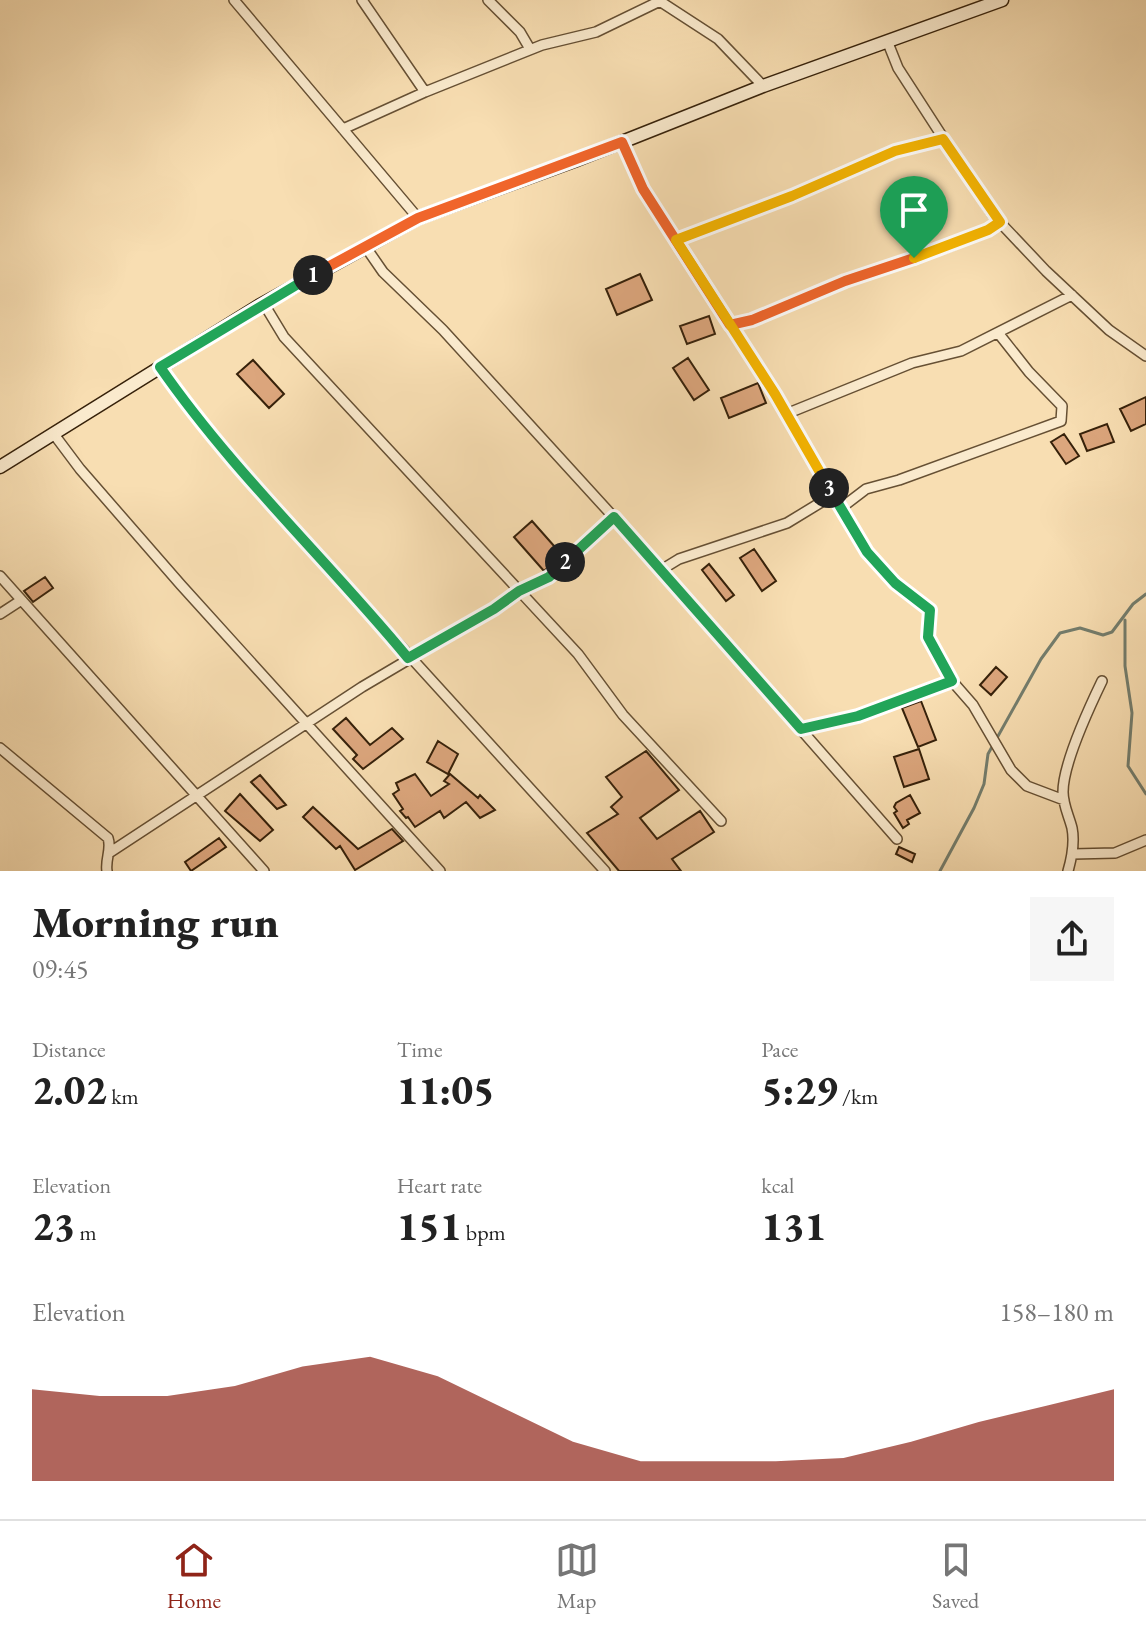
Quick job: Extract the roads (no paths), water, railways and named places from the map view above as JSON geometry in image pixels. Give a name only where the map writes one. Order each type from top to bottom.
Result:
[{"type":"street","points":[[234,0],[418,218]]},
{"type":"street","points":[[362,0],[425,92]]},
{"type":"street","points":[[488,0],[520,32],[530,49]]},
{"type":"street","points":[[343,129],[530,49],[596,32],[659,0],[718,39],[763,86]]},
{"type":"street","points":[[0,467],[264,304],[418,218],[763,86],[888,43],[973,6],[1002,0]]},
{"type":"street","points":[[888,43],[898,68],[1000,222],[1109,330],[1146,356]]},
{"type":"street","points":[[676,240],[792,196],[895,151],[943,139]]},
{"type":"street","points":[[622,142],[643,189],[786,414],[867,552],[895,583],[930,610],[928,637],[952,681],[973,705],[993,745],[1027,786],[1064,800]]},
{"type":"street","points":[[730,325],[752,320],[845,281],[988,230],[1000,222]]},
{"type":"street","points":[[365,246],[383,272],[443,330],[614,517],[897,839]]},
{"type":"street","points":[[786,414],[912,363],[961,351],[1072,295]]},
{"type":"street","points":[[264,304],[284,337],[578,654],[623,715],[721,821]]},
{"type":"street","points":[[841,508],[866,489],[1061,421],[1062,406],[1029,372],[999,334]]},
{"type":"street","points":[[160,367],[234,463],[363,603],[408,658],[605,871]]},
{"type":"street","points":[[53,433],[80,469],[181,585],[440,871]]},
{"type":"street","points":[[661,570],[679,559],[787,523],[833,495]]},
{"type":"street","points":[[109,853],[408,658],[494,609],[519,591],[549,577],[614,517]]},
{"type":"street","points":[[0,576],[264,871]]},
{"type":"street","points":[[0,614],[20,601]]},
{"type":"street","points":[[801,729],[858,716],[952,681]]},
{"type":"street","points":[[1068,871],[1073,854],[1073,831],[1064,800],[1064,781],[1102,681]]},
{"type":"street","points":[[0,748],[102,831],[111,844],[107,871]]},
{"type":"street","points":[[1073,854],[1115,853],[1146,840]]},
{"type":"waterway","points":[[940,871],[984,784],[988,754],[1041,659],[1060,633],[1080,628],[1103,635],[1112,632],[1133,604],[1146,594]]},
{"type":"waterway","points":[[1125,620],[1125,666],[1132,713],[1128,766],[1146,794]]}]
